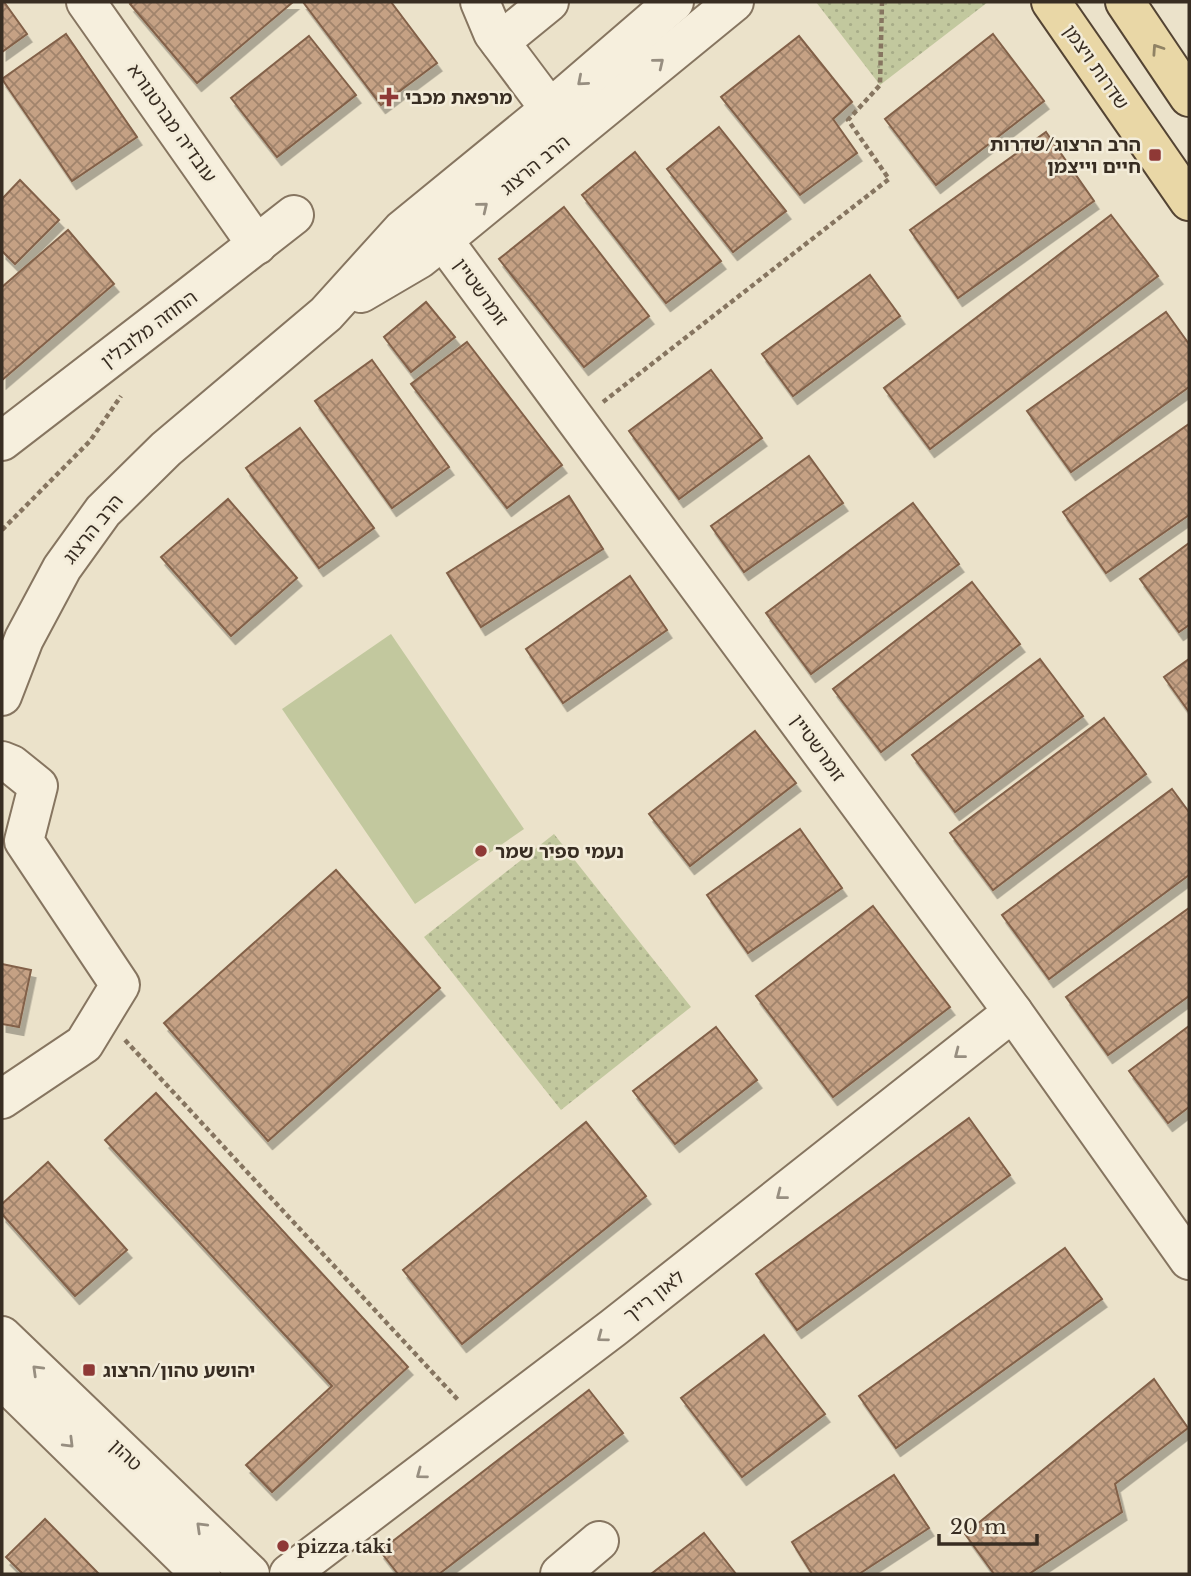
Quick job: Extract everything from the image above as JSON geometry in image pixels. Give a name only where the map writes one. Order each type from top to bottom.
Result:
[{"type":"main road","name":"שדרות ויצמן","points":[[1051,2],[1189,201]]},
{"type":"main road","points":[[1125,2],[1189,97]]},
{"type":"street","name":"עובדיה מברטנורא","points":[[86,2],[257,245]]},
{"type":"street","points":[[480,2],[493,33],[550,109]]},
{"type":"street","points":[[500,42],[549,2]]},
{"type":"street","name":"הרב הרצוג","points":[[2,696],[24,639],[62,568],[103,511],[166,449],[326,314],[402,230],[550,109],[674,2]]},
{"type":"street","name":"הרב הרצוג","points":[[326,314],[419,259],[734,2]]},
{"type":"street","name":"החוזה מלובלין","points":[[2,441],[294,215]]},
{"type":"street","name":"זומרשטיין","points":[[443,240],[1013,1012],[1189,1260]]},
{"type":"street","points":[[2,761],[12,765],[38,786],[24,841],[120,985],[84,1044],[2,1100]]},
{"type":"street","name":"לאון רייך","points":[[289,1574],[613,1328],[1013,1012]]},
{"type":"street","name":"טהון","points":[[2,1336],[250,1574]]},
{"type":"street","name":"טהון","points":[[2,1379],[201,1574]]},
{"type":"street","points":[[559,1574],[599,1541]]},
{"type":"path","points":[[577,422],[889,179],[848,120],[880,85],[882,2]]},
{"type":"path","points":[[2,530],[90,441],[128,386]]},
{"type":"path","points":[[102,1015],[484,1427]]},
{"type":"green space","points":[[816,2],[988,2],[880,85]]},
{"type":"green space","points":[[391,634],[524,829],[415,904],[282,709]]},
{"type":"green space","points":[[554,834],[691,1007],[561,1110],[424,937]]},
{"type":"building","points":[[2,2],[27,34],[2,52]]},
{"type":"building","points":[[293,2],[197,83],[130,4]]},
{"type":"building","points":[[303,2],[391,2],[437,63],[381,105]]},
{"type":"building","points":[[66,34],[137,137],[72,181],[2,79]]},
{"type":"building","points":[[993,34],[1044,101],[936,185],[885,119]]},
{"type":"building","points":[[309,36],[356,95],[277,157],[231,98]]},
{"type":"building","points":[[799,36],[852,102],[833,119],[857,153],[800,195],[721,97]]},
{"type":"building","points":[[719,127],[786,211],[733,252],[667,169]]},
{"type":"building","points":[[1046,132],[1094,201],[958,298],[910,230]]},
{"type":"building","points":[[635,152],[721,261],[666,303],[582,195]]},
{"type":"building","points":[[20,180],[59,220],[15,264],[2,251],[2,199]]},
{"type":"building","points":[[564,207],[649,316],[584,367],[499,259]]},
{"type":"building","points":[[1111,215],[1158,276],[930,449],[884,388]]},
{"type":"building","points":[[68,230],[114,284],[2,380],[2,287]]},
{"type":"building","points":[[870,275],[900,316],[793,396],[762,354]]},
{"type":"building","points":[[426,302],[455,337],[411,372],[384,337]]},
{"type":"building","points":[[1166,312],[1189,344],[1189,387],[1071,472],[1027,411]]},
{"type":"building","points":[[467,342],[562,465],[507,508],[411,384]]},
{"type":"building","points":[[372,360],[449,467],[392,508],[315,401]]},
{"type":"building","points":[[711,370],[762,438],[679,499],[629,431]]},
{"type":"building","points":[[1189,424],[1189,515],[1106,573],[1063,512]]},
{"type":"building","points":[[300,428],[374,528],[319,568],[246,468]]},
{"type":"building","points":[[809,456],[843,503],[744,572],[711,526]]},
{"type":"building","points":[[569,496],[603,549],[481,627],[447,573]]},
{"type":"building","points":[[228,499],[297,578],[231,636],[161,557]]},
{"type":"building","points":[[913,503],[959,564],[811,674],[766,613]]},
{"type":"building","points":[[1189,543],[1189,625],[1179,632],[1140,579]]},
{"type":"building","points":[[630,576],[667,630],[563,703],[526,649]]},
{"type":"building","points":[[972,582],[1020,644],[881,752],[833,689]]},
{"type":"building","points":[[1040,659],[1083,716],[955,812],[912,755]]},
{"type":"building","points":[[1189,659],[1189,712],[1164,677]]},
{"type":"building","points":[[1104,718],[1146,774],[993,890],[950,833]]},
{"type":"building","points":[[755,731],[796,783],[690,866],[649,814]]},
{"type":"building","points":[[1172,789],[1189,812],[1189,875],[1049,979],[1002,915]]},
{"type":"building","points":[[800,829],[842,888],[748,953],[707,895]]},
{"type":"building","points":[[336,870],[440,988],[268,1141],[164,1023]]},
{"type":"building","points":[[873,906],[950,1007],[833,1097],[756,996]]},
{"type":"building","points":[[1189,908],[1189,996],[1108,1055],[1066,997]]},
{"type":"building","points":[[2,964],[31,970],[19,1027],[2,1024]]},
{"type":"building","points":[[1189,1026],[1189,1107],[1168,1123],[1129,1071]]},
{"type":"building","points":[[716,1027],[757,1080],[675,1144],[633,1091]]},
{"type":"building","points":[[156,1093],[408,1367],[272,1492],[246,1465],[332,1386],[105,1140]]},
{"type":"building","points":[[969,1118],[1010,1175],[797,1330],[756,1274]]},
{"type":"building","points":[[586,1122],[646,1196],[462,1344],[403,1270]]},
{"type":"building","points":[[48,1162],[127,1250],[75,1296],[2,1214],[2,1204]]},
{"type":"building","points":[[1065,1248],[1102,1299],[896,1448],[859,1396]]},
{"type":"building","points":[[764,1335],[825,1414],[742,1477],[681,1398]]},
{"type":"building","points":[[1154,1379],[1188,1428],[1115,1484],[1122,1512],[1029,1574],[994,1574],[965,1534]]},
{"type":"building","points":[[589,1390],[623,1433],[439,1574],[398,1574],[380,1551]]},
{"type":"building","points":[[894,1475],[929,1528],[859,1574],[812,1574],[792,1542]]},
{"type":"building","points":[[45,1519],[99,1574],[23,1574],[6,1557]]},
{"type":"building","points":[[704,1533],[736,1574],[651,1574]]},
{"type":"place","name":"מרפאת מכבי","points":[[389,97]]},
{"type":"place","name":"הרב הרצוג/שדרות חיים וייצמן","points":[[1155,155]]},
{"type":"place","name":"נעמי ספיר שמר","points":[[481,851]]},
{"type":"place","name":"יהושע טהון/הרצוג","points":[[89,1370]]},
{"type":"place","name":"pizza taki","points":[[283,1546]]}]
